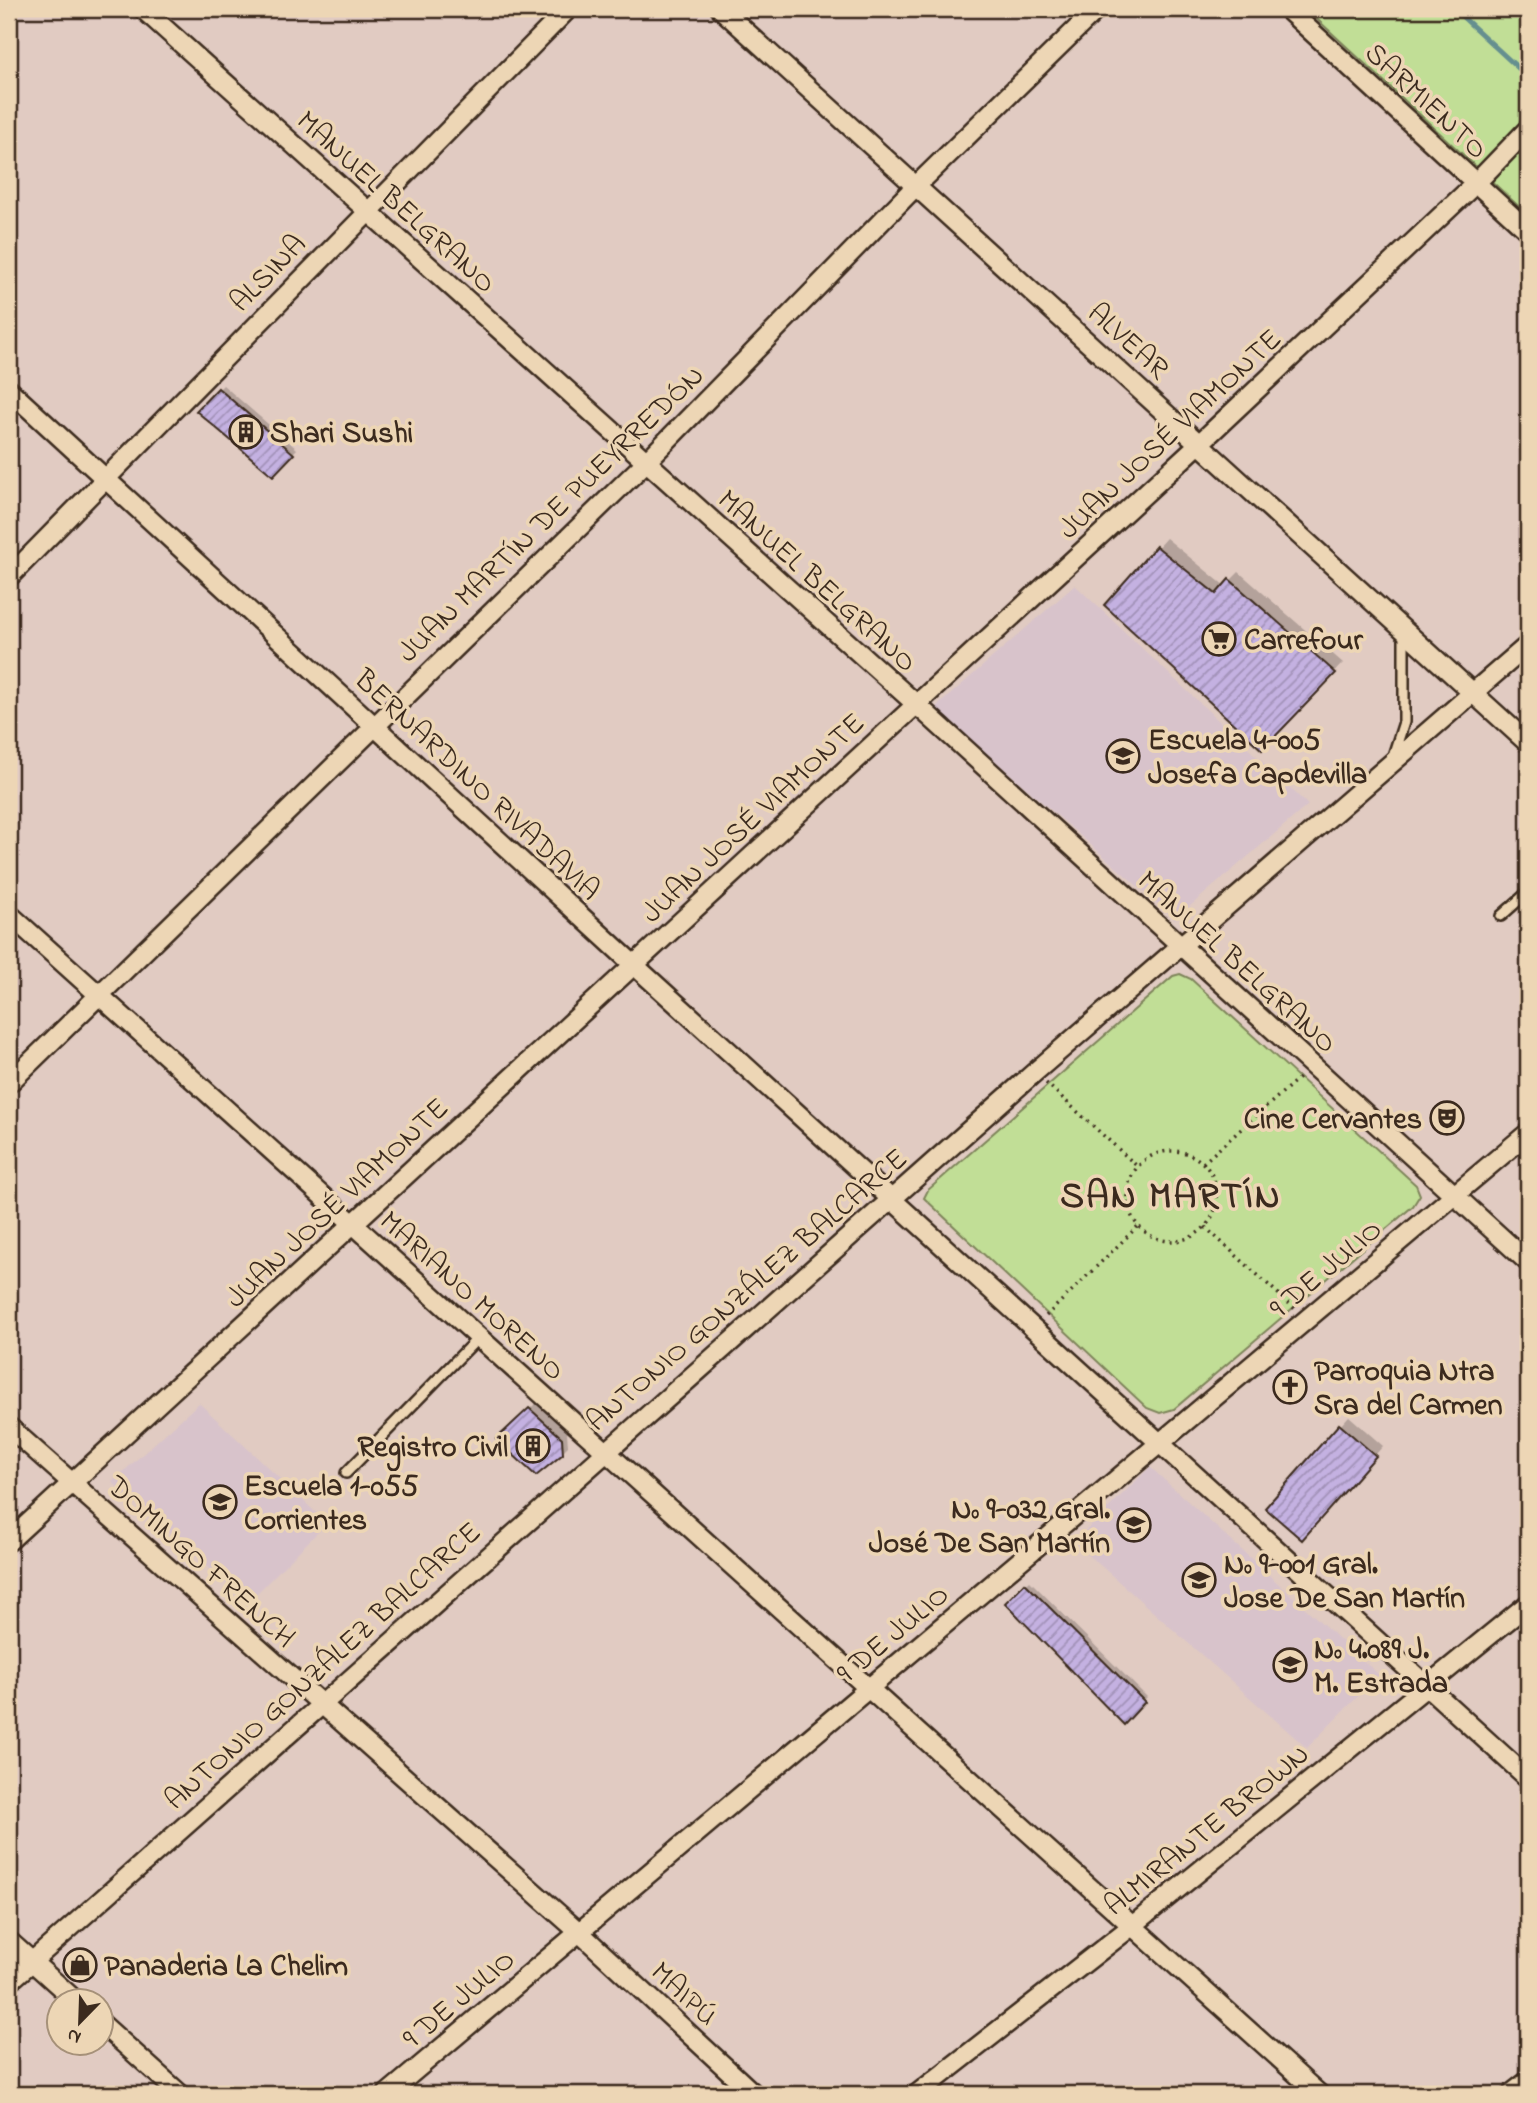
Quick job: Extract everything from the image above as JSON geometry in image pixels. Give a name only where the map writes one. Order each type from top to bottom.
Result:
[{"type":"street","name":"MANUEL BELGRANO","points":[[143,9],[916,704],[1528,1262]]},
{"type":"street","name":"ALSINA","points":[[9,577],[365,211],[568,9]]},
{"type":"street","name":"ALVEAR","points":[[721,9],[1528,743]]},
{"type":"street","name":"JUAN MARTÍN DE PUEYRREDÓN","points":[[9,1083],[372,725],[645,463],[916,186],[1097,9]]},
{"type":"street","name":"SARMIENTO","points":[[1287,9],[1528,231]]},
{"type":"street","name":"JUAN JOSÉ VIAMONTE","points":[[9,1541],[1200,443],[1476,183],[1528,129]]},
{"type":"street","name":"BERNARDINO RIVADAVIA","points":[[9,390],[634,965],[1528,1778]]},
{"type":"street","name":"ANTONIO GONZÁLEZ BALCARCE","points":[[9,1982],[892,1197],[1528,645]]},
{"type":"street","name":"MARIANO MORENO","points":[[9,914],[1319,2094]]},
{"type":"street","name":"9 DE JULIO","points":[[387,2094],[1528,1133]]},
{"type":"street","name":"DOMINGO FRENCH","points":[[9,1427],[579,1932]]},
{"type":"street","name":"ALMIRANTE BROWN","points":[[917,2094],[1132,1926],[1425,1685],[1528,1604]]},
{"type":"street","name":"MAIPÚ","points":[[579,1932],[754,2094]]},
{"type":"street","points":[[9,1941],[62,1988]]},
{"type":"street","points":[[116,2037],[180,2094]]},
{"type":"street","points":[[1515,2094],[1528,2084]]},
{"type":"lane","points":[[1392,761],[1404,722],[1404,630]]},
{"type":"lane","points":[[1501,916],[1528,892]]},
{"type":"lane","points":[[346,1473],[478,1338]]},
{"type":"path","points":[[1203,1163],[1312,1066]]},
{"type":"path","points":[[1035,1072],[1138,1167]]},
{"type":"path","points":[[1175,1151],[1203,1163],[1217,1190],[1215,1210],[1205,1227],[1197,1234],[1177,1241],[1155,1238],[1138,1225],[1127,1196],[1138,1167],[1155,1155],[1175,1151]]},
{"type":"path","points":[[1034,1327],[1138,1225]]},
{"type":"path","points":[[1205,1227],[1306,1320]]},
{"type":"shaded area","name":"Escuela 4-005 Josefa Capdevilla","points":[[1075,585],[1308,805],[1175,919],[935,708]]},
{"type":"shaded area","name":"Escuela 1-055 Corrientes","points":[[199,1403],[327,1523],[248,1602],[112,1482]]},
{"type":"shaded area","points":[[1150,1467],[1379,1675],[1307,1748],[1074,1542]]},
{"type":"green space","points":[[1306,9],[1512,9],[1528,24],[1528,215]]},
{"type":"green space","points":[[1180,974],[1191,979],[1416,1185],[1420,1195],[1413,1206],[1174,1409],[1160,1413],[1147,1408],[924,1198],[928,1190],[1173,976]]},
{"type":"building","name":"Shari Sushi","points":[[218,388],[294,454],[273,476],[196,411]]},
{"type":"building","name":"Carrefour","points":[[1156,546],[1216,594],[1229,579],[1336,673],[1262,750],[1104,605]]},
{"type":"building","name":"Registro Civil","points":[[529,1408],[562,1438],[563,1454],[536,1476],[496,1439]]},
{"type":"building","points":[[1339,1424],[1376,1456],[1302,1540],[1265,1508]]},
{"type":"building","points":[[1025,1583],[1145,1702],[1124,1725],[1005,1603]]},
{"type":"waterway","points":[[1454,9],[1528,77]]},
{"type":"place","name":"Shari Sushi","points":[[246,432]]},
{"type":"place","name":"Carrefour","points":[[1219,639]]},
{"type":"place","name":"Escuela 4-005 Josefa Capdevilla","points":[[1123,756]]},
{"type":"place","name":"Cine Cervantes","points":[[1447,1118]]},
{"type":"place","name":"Parroquia Ntra Sra del Carmen","points":[[1290,1387]]},
{"type":"place","name":"Registro Civil","points":[[533,1446]]},
{"type":"place","name":"Escuela 1-055 Corrientes","points":[[220,1502]]},
{"type":"place","name":"Nº 9-032 Gral. José De San Martín","points":[[1134,1525]]},
{"type":"place","name":"Nº 9-001 Gral. Jose De San Martín","points":[[1199,1580]]},
{"type":"place","name":"Nº 4.089 J. M. Estrada","points":[[1290,1665]]},
{"type":"place","name":"Panaderia La Chelim","points":[[80,1965]]},
{"type":"district","name":"SAN MARTÍN","points":[[1171,1194]]}]
